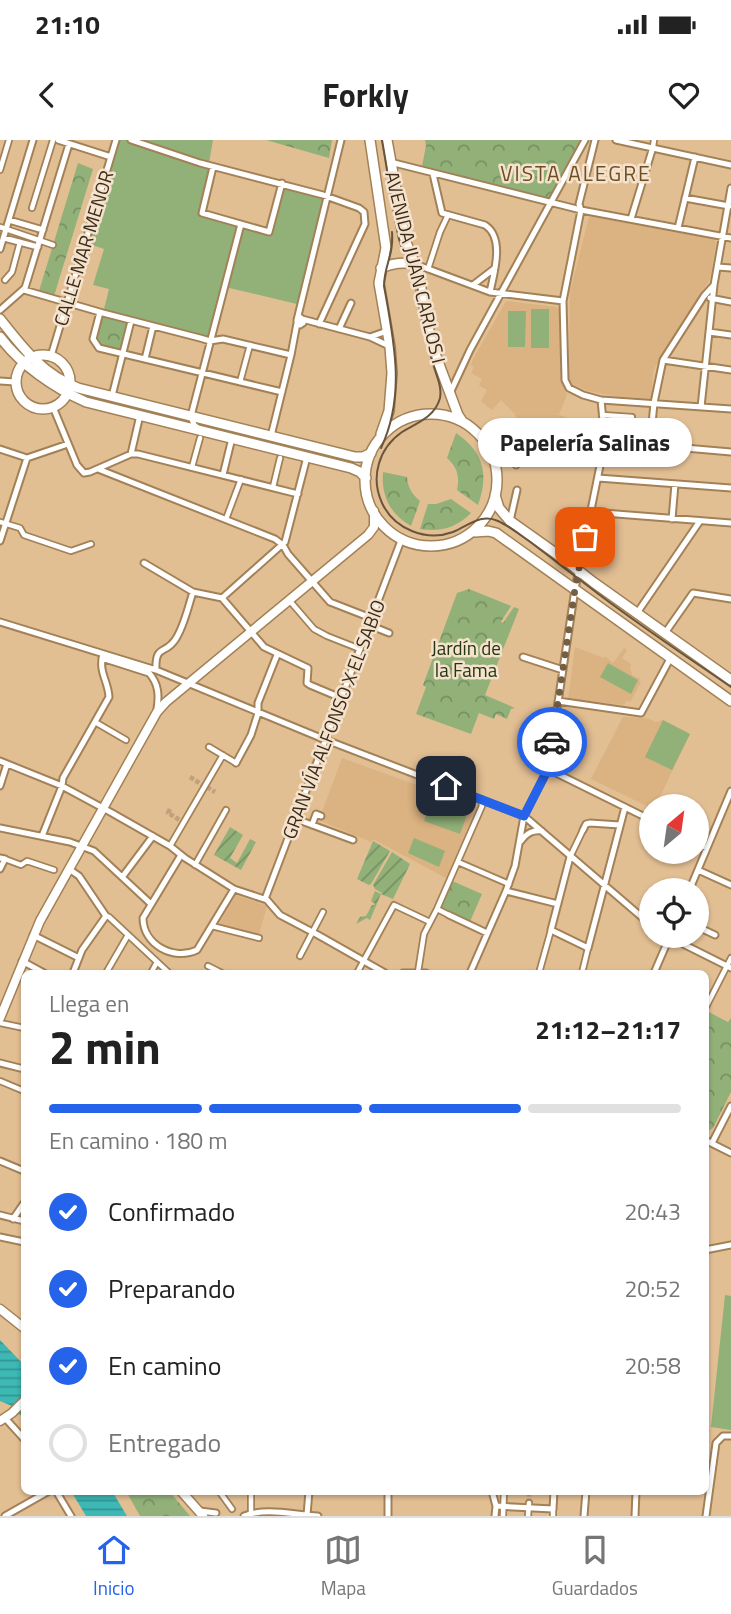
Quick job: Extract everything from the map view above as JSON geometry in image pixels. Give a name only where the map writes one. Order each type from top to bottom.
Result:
[{"type":"main road","name":"AVENIDA JUAN CARLOS I","points":[[370,140],[386,248],[379,283],[393,373],[391,403],[379,440]]},
{"type":"main road","name":"AVENIDA JUAN CARLOS I","points":[[387,140],[405,240],[415,264],[436,356],[459,417],[469,428]]},
{"type":"main road","points":[[381,268],[404,262],[415,264]]},
{"type":"main road","points":[[0,319],[27,360]]},
{"type":"main road","points":[[0,337],[86,402],[140,415],[201,435],[232,438],[355,469],[366,478]]},
{"type":"main road","points":[[41,355],[51,356],[66,367],[70,376],[69,388],[61,402],[53,407],[41,408],[28,404],[19,394],[16,382],[18,371],[27,360],[41,355]]},
{"type":"main road","points":[[69,388],[357,457],[371,453]]},
{"type":"main road","points":[[0,1020],[33,935],[156,714],[188,684],[369,534],[374,524],[374,512],[368,495],[367,468],[371,453],[379,440],[397,423],[423,413],[435,413],[448,416],[469,428],[490,456],[499,508],[510,521],[665,633],[730,676]]},
{"type":"main road","points":[[473,533],[488,517],[495,494]]},
{"type":"main road","points":[[374,512],[402,538],[417,544],[438,546],[473,533],[496,533],[731,701]]},
{"type":"main road","points":[[0,1309],[21,1326]]},
{"type":"main road","points":[[6,1417],[21,1404]]},
{"type":"main road","points":[[186,1495],[208,1514]]},
{"type":"street","points":[[0,170],[9,140]]},
{"type":"street","points":[[0,249],[4,237],[3,228],[9,220],[33,140]]},
{"type":"street","points":[[32,208],[53,140]]},
{"type":"street","points":[[58,140],[111,157]]},
{"type":"street","name":"CALLE MAR MENOR","points":[[51,356],[116,140]]},
{"type":"street","points":[[131,140],[213,167],[328,197],[364,212],[365,223],[319,324]]},
{"type":"street","points":[[271,436],[341,140]]},
{"type":"street","points":[[450,394],[470,350],[585,140]]},
{"type":"street","points":[[595,140],[579,204],[581,210],[563,301],[565,380],[569,388],[601,400],[731,409]]},
{"type":"street","points":[[617,140],[654,144],[731,165]]},
{"type":"street","points":[[0,310],[24,290],[69,144]]},
{"type":"street","points":[[631,219],[654,144]]},
{"type":"street","points":[[678,228],[695,157]]},
{"type":"street","points":[[390,162],[581,210],[731,238]]},
{"type":"street","points":[[213,167],[202,213],[269,232],[282,183]]},
{"type":"street","points":[[433,173],[442,213],[485,225],[493,233],[497,258],[490,292]]},
{"type":"street","points":[[701,407],[714,285],[731,188]]},
{"type":"street","points":[[685,198],[730,203]]},
{"type":"street","points":[[428,269],[447,215]]},
{"type":"street","points":[[9,220],[43,230]]},
{"type":"street","points":[[192,467],[201,435],[191,416],[241,224]]},
{"type":"street","points":[[3,228],[53,245]]},
{"type":"street","points":[[4,237],[38,247]]},
{"type":"street","points":[[5,280],[12,272],[20,242]]},
{"type":"street","points":[[415,264],[490,292],[563,301]]},
{"type":"street","points":[[718,267],[731,268]]},
{"type":"street","points":[[473,286],[495,268]]},
{"type":"street","points":[[650,445],[654,403],[663,360],[714,285]]},
{"type":"street","points":[[24,290],[210,341],[223,339],[291,355]]},
{"type":"street","points":[[704,296],[731,302]]},
{"type":"street","points":[[339,329],[351,303]]},
{"type":"street","points":[[100,312],[93,339],[99,348],[282,392]]},
{"type":"street","points":[[112,397],[131,321]]},
{"type":"street","points":[[300,322],[370,337],[390,346]]},
{"type":"street","points":[[145,359],[153,327]]},
{"type":"street","points":[[370,337],[387,331]]},
{"type":"street","points":[[709,332],[731,335]]},
{"type":"street","points":[[240,382],[250,345]]},
{"type":"street","points":[[663,360],[731,370]]},
{"type":"street","points":[[0,381],[16,382]]},
{"type":"street","points":[[471,970],[509,884],[524,816],[548,769],[578,570],[605,441],[601,400]]},
{"type":"street","points":[[53,407],[78,468],[84,473],[131,454],[138,454],[298,494]]},
{"type":"street","points":[[131,454],[140,415]]},
{"type":"street","points":[[602,415],[632,417]]},
{"type":"street","points":[[223,475],[232,438]]},
{"type":"street","points":[[605,441],[731,452]]},
{"type":"street","points":[[497,442],[511,447],[516,465]]},
{"type":"street","points":[[0,449],[27,458],[68,444]]},
{"type":"street","points":[[222,598],[283,545],[307,457]]},
{"type":"street","points":[[0,541],[3,523],[27,458]]},
{"type":"street","points":[[273,487],[280,458]]},
{"type":"street","points":[[98,469],[275,539],[330,602],[371,618]]},
{"type":"street","points":[[598,478],[731,488]]},
{"type":"street","points":[[226,519],[241,479]]},
{"type":"street","points":[[672,519],[675,484]]},
{"type":"street","points":[[510,521],[517,491]]},
{"type":"street","points":[[591,512],[731,523]]},
{"type":"street","points":[[637,613],[700,521]]},
{"type":"street","points":[[3,523],[20,528],[24,535],[71,551],[91,544]]},
{"type":"street","name":"GRAN VÍA ALFONSO X EL SABIO","points":[[265,899],[402,538]]},
{"type":"street","points":[[144,563],[193,592],[222,598],[264,647],[307,668],[307,683],[310,685],[341,698]]},
{"type":"street","points":[[156,714],[158,691],[152,671],[161,650],[176,639],[193,592]]},
{"type":"street","points":[[665,633],[693,593],[731,600]]},
{"type":"street","points":[[289,600],[314,629],[360,649]]},
{"type":"street","points":[[0,622],[188,684],[524,816],[639,915]]},
{"type":"street","points":[[369,625],[389,633]]},
{"type":"street","points":[[209,747],[236,763],[248,740],[258,713],[258,703],[278,655]]},
{"type":"street","points":[[42,836],[63,778],[109,694],[101,667],[103,656]]},
{"type":"street","points":[[523,657],[563,670]]},
{"type":"street","points":[[558,702],[641,713],[671,657]]},
{"type":"street","points":[[94,722],[127,740]]},
{"type":"street","points":[[170,846],[223,755]]},
{"type":"street","points":[[0,761],[62,786],[103,808],[170,846],[234,889],[265,899],[280,915],[380,970]]},
{"type":"street","points":[[0,786],[7,764]]},
{"type":"street","points":[[548,769],[639,814]]},
{"type":"street","points":[[709,843],[730,795]]},
{"type":"street","points":[[418,970],[424,934],[482,806],[481,799]]},
{"type":"street","points":[[583,970],[625,807]]},
{"type":"street","points":[[195,865],[226,810]]},
{"type":"street","points":[[312,825],[316,814],[321,816]]},
{"type":"street","points":[[296,819],[353,840]]},
{"type":"street","points":[[541,970],[570,857],[586,824],[620,825]]},
{"type":"street","points":[[0,828],[42,836],[97,852],[152,904]]},
{"type":"street","points":[[519,844],[528,833],[541,831]]},
{"type":"street","points":[[123,876],[153,836]]},
{"type":"street","points":[[181,855],[143,918],[144,930],[155,945],[183,955],[197,950],[234,889]]},
{"type":"street","points":[[0,869],[2,859],[21,865],[27,861],[54,870]]},
{"type":"street","points":[[458,862],[509,884]]},
{"type":"street","points":[[695,878],[700,864]]},
{"type":"street","points":[[69,869],[79,876],[106,916],[165,970]]},
{"type":"street","points":[[698,870],[731,885]]},
{"type":"street","points":[[506,891],[558,904]]},
{"type":"street","points":[[359,970],[394,905],[430,922]]},
{"type":"street","points":[[437,909],[487,933]]},
{"type":"street","points":[[300,956],[323,912]]},
{"type":"street","points":[[74,970],[82,950],[106,916]]},
{"type":"street","points":[[212,926],[259,938]]},
{"type":"street","points":[[551,930],[588,948]]},
{"type":"street","points":[[709,932],[715,935]]},
{"type":"street","points":[[33,935],[79,958]]},
{"type":"street","points":[[109,970],[128,935]]},
{"type":"street","points":[[655,970],[664,948]]},
{"type":"street","points":[[691,948],[729,967]]},
{"type":"street","points":[[709,1002],[729,967],[731,958]]},
{"type":"street","points":[[22,961],[38,970]]},
{"type":"street","points":[[152,970],[156,962]]},
{"type":"street","points":[[208,966],[216,970]]},
{"type":"street","points":[[0,1020],[21,1027]]},
{"type":"street","points":[[0,1063],[21,1068]]},
{"type":"street","points":[[0,1081],[21,1090]]},
{"type":"street","points":[[712,1143],[731,1106]]},
{"type":"street","points":[[709,1142],[731,1153]]},
{"type":"street","points":[[0,1161],[21,1170]]},
{"type":"street","points":[[13,1219],[21,1207]]},
{"type":"street","points":[[1,1217],[21,1220]]},
{"type":"street","points":[[0,1237],[21,1241]]},
{"type":"street","points":[[709,1249],[731,1245]]},
{"type":"street","points":[[6,1417],[21,1435]]},
{"type":"street","points":[[709,1471],[716,1443],[723,1436],[731,1436]]},
{"type":"street","points":[[5,1516],[42,1495]]},
{"type":"street","points":[[58,1495],[71,1516]]},
{"type":"street","points":[[222,1495],[232,1509]]},
{"type":"street","points":[[251,1495],[251,1513]]},
{"type":"street","points":[[307,1515],[309,1495]]},
{"type":"street","points":[[388,1495],[388,1516]]},
{"type":"street","points":[[493,1495],[495,1516]]},
{"type":"street","points":[[503,1516],[504,1495]]},
{"type":"street","points":[[553,1516],[554,1495]]},
{"type":"street","points":[[584,1516],[586,1495]]},
{"type":"street","points":[[635,1516],[636,1495]]},
{"type":"street","points":[[706,1516],[707,1495]]},
{"type":"street","points":[[496,1506],[529,1505],[553,1508]]},
{"type":"street","points":[[528,1516],[529,1505]]},
{"type":"street","points":[[244,1516],[251,1513],[279,1512],[318,1516]]},
{"type":"shaded area","points":[[589,217],[713,238],[716,242],[710,279],[655,367],[651,399],[588,391],[572,384],[569,379],[570,292]]},
{"type":"shaded area","points":[[506,301],[557,307],[560,310],[560,366],[567,395],[559,415],[583,423],[577,439],[538,420],[523,427],[501,400],[492,410],[481,401],[487,390],[479,385],[482,379],[471,373],[474,367],[471,365],[472,361]]},
{"type":"shaded area","points":[[575,647],[604,658],[605,656],[613,663],[624,648],[627,650],[622,658],[631,664],[632,675],[641,679],[630,702],[627,700],[624,705],[568,699]]},
{"type":"shaded area","points":[[623,717],[646,718],[656,722],[663,720],[690,734],[661,794],[639,794],[639,802],[591,779]]},
{"type":"shaded area","points":[[342,758],[477,807],[446,878],[373,839],[371,842],[319,820]]},
{"type":"shaded area","points":[[236,895],[267,906],[259,935],[219,924]]},
{"type":"green space","points":[[116,140],[213,140],[207,163],[211,166],[202,213],[269,231],[282,183],[325,196],[323,200],[326,205],[301,305],[225,287],[210,341],[103,313],[109,289],[93,285],[104,249],[84,244]]},
{"type":"green space","points":[[266,140],[332,140],[329,158]]},
{"type":"green space","points":[[425,140],[580,140],[549,199],[422,166]]},
{"type":"green space","points":[[78,163],[93,169],[54,296],[39,291]]},
{"type":"green space","points":[[531,309],[549,309],[549,348],[531,348]]},
{"type":"green space","points":[[508,311],[526,311],[525,347],[508,347]]},
{"type":"green space","points":[[100,312],[131,321],[123,353],[99,348],[93,339]]},
{"type":"green space","points":[[456,433],[473,448],[482,464],[483,483],[478,505],[457,490],[457,472],[447,458]]},
{"type":"green space","points":[[383,472],[407,477],[411,490],[420,501],[411,526],[397,516],[388,504]]},
{"type":"green space","points":[[451,499],[471,513],[448,528],[420,529],[428,504]]},
{"type":"green space","name":"Jardín de la Fama","points":[[469,589],[511,606],[501,622],[503,623],[514,607],[519,609],[485,695],[515,708],[511,709],[507,719],[496,714],[494,719],[479,713],[471,734],[416,714],[426,687],[423,685],[457,593]]},
{"type":"green space","points":[[608,663],[638,680],[631,694],[600,677]]},
{"type":"green space","points":[[663,720],[690,734],[672,770],[645,757]]},
{"type":"green space","points":[[431,802],[467,815],[460,834],[424,821]]},
{"type":"green space","points":[[230,827],[243,835],[230,858],[237,863],[250,839],[256,842],[241,870],[214,855]]},
{"type":"green space","points":[[414,838],[445,851],[439,867],[408,853]]},
{"type":"green space","points":[[373,841],[390,851],[369,885],[357,879]]},
{"type":"green space","points":[[392,852],[410,864],[393,899],[381,894],[373,885]]},
{"type":"green space","points":[[450,880],[482,894],[469,924],[437,909]]},
{"type":"green space","points":[[375,891],[381,894],[370,920],[367,918],[356,924],[375,904],[371,901]]},
{"type":"green space","points":[[709,1012],[728,1022],[731,1018],[731,1092],[713,1128],[709,1130]]},
{"type":"green space","points":[[725,1295],[731,1296],[731,1430],[711,1427]]},
{"type":"green space","points":[[128,1495],[172,1495],[190,1516],[140,1516]]},
{"type":"water","points":[[0,1340],[21,1362],[21,1416],[12,1406],[0,1401]]},
{"type":"water","points":[[73,1495],[114,1495],[127,1516],[86,1516]]},
{"type":"tunnel","points":[[190,777],[204,786]]},
{"type":"tunnel","points":[[207,787],[215,792]]},
{"type":"tunnel","points":[[170,809],[168,813],[183,822]]},
{"type":"tunnel","points":[[529,1495],[529,1503]]},
{"type":"tram line","points":[[382,140],[399,239],[415,277],[440,394],[438,405],[430,415],[402,432],[387,446],[382,455],[377,483],[378,493],[387,512],[394,520],[412,531],[432,535],[453,532],[480,519],[492,519],[502,523],[731,687]]},
{"type":"tram line","points":[[381,448],[389,428],[396,388],[394,347],[384,286],[392,247],[392,232]]},
{"type":"way so far","points":[[552,742],[585,537]]},
{"type":"place","name":"Papelería Salinas","points":[[585,537]]},
{"type":"district","name":"VISTA ALEGRE","points":[[576,173]]},
{"type":"route","points":[[446,786],[524,816],[548,769],[552,742]]}]
